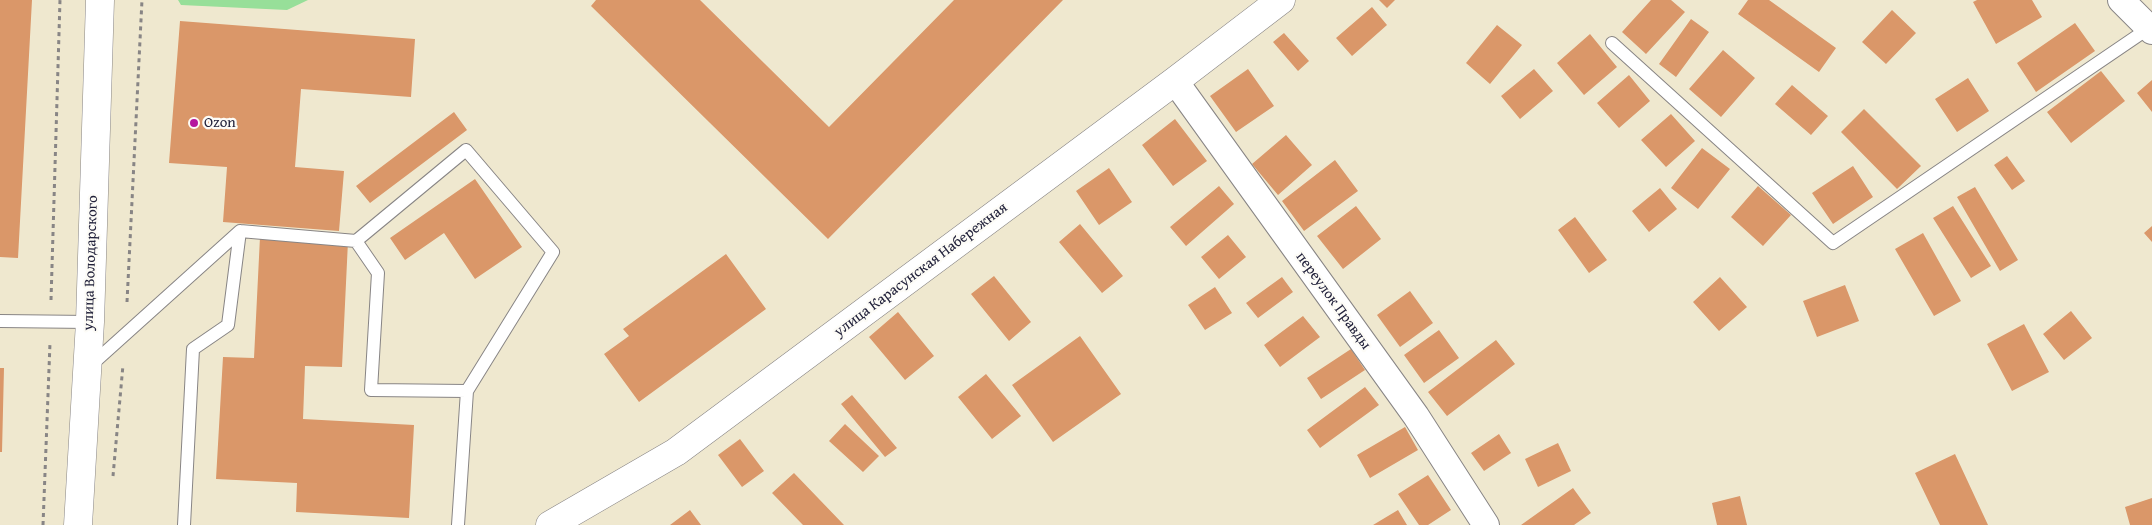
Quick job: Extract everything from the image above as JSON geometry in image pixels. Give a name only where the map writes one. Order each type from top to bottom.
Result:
[{"type":"street","name":"улица Володарского","points":[[78,525],[90,322],[100,0]]},
{"type":"street","name":"улица Карасунская Набережная","points":[[550,525],[676,452],[1175,82],[1281,0]]},
{"type":"street","points":[[2121,0],[2150,29]]},
{"type":"street","name":"переулок Правды","points":[[1175,82],[1416,416],[1486,525]]},
{"type":"lane","points":[[1612,42],[1833,243],[2150,29]]},
{"type":"lane","points":[[86,370],[240,231],[356,241],[466,150],[553,252],[467,391],[458,525]]},
{"type":"lane","points":[[184,525],[193,349],[228,325],[240,231]]},
{"type":"lane","points":[[356,241],[378,274],[370,390],[467,391]]},
{"type":"lane","points":[[0,321],[90,322]]},
{"type":"path","points":[[43,525],[60,0]]},
{"type":"path","points":[[113,477],[126,334],[142,0]]},
{"type":"green space","points":[[178,0],[308,0],[287,10],[181,5]]},
{"type":"building","points":[[0,0],[32,0],[18,258],[0,257]]},
{"type":"building","points":[[596,0],[700,0],[829,127],[954,0],[1063,0],[828,239],[591,6]]},
{"type":"building","points":[[1379,0],[1395,0],[1387,8]]},
{"type":"building","points":[[1651,0],[1671,0],[1685,12],[1646,54],[1622,32]]},
{"type":"building","points":[[1748,0],[1769,0],[1836,48],[1819,72],[1738,14]]},
{"type":"building","points":[[1977,0],[2032,0],[2042,17],[1996,44],[1973,2]]},
{"type":"building","points":[[1372,7],[1387,25],[1352,56],[1336,38]]},
{"type":"building","points":[[1892,10],[1916,33],[1886,64],[1862,42]]},
{"type":"building","points":[[1691,19],[1709,32],[1676,77],[1659,64]]},
{"type":"building","points":[[180,21],[415,39],[411,97],[301,89],[295,167],[344,171],[339,231],[223,222],[227,167],[169,163]]},
{"type":"building","points":[[2075,23],[2095,51],[2036,92],[2017,63]]},
{"type":"building","points":[[1497,25],[1522,45],[1490,84],[1466,63]]},
{"type":"building","points":[[1284,33],[1309,61],[1298,71],[1273,42]]},
{"type":"building","points":[[1590,34],[1617,67],[1584,95],[1557,63]]},
{"type":"building","points":[[1723,50],[1755,78],[1721,117],[1689,89]]},
{"type":"building","points":[[1248,69],[1274,106],[1236,132],[1210,96]]},
{"type":"building","points":[[1534,69],[1553,91],[1520,119],[1501,96]]},
{"type":"building","points":[[2101,71],[2125,101],[2071,143],[2047,112]]},
{"type":"building","points":[[1629,75],[1650,101],[1619,128],[1597,103]]},
{"type":"building","points":[[1968,78],[1989,111],[1957,132],[1935,99]]},
{"type":"building","points":[[2152,80],[2152,112],[2137,93]]},
{"type":"building","points":[[1792,85],[1828,116],[1811,135],[1775,104]]},
{"type":"building","points":[[1864,109],[1921,166],[1897,189],[1841,132]]},
{"type":"building","points":[[454,112],[467,130],[370,203],[356,186]]},
{"type":"building","points":[[1671,114],[1695,141],[1666,167],[1641,140]]},
{"type":"building","points":[[1175,119],[1207,161],[1173,186],[1142,145]]},
{"type":"building","points":[[1286,135],[1312,165],[1278,195],[1252,164]]},
{"type":"building","points":[[1702,148],[1730,169],[1698,209],[1671,188]]},
{"type":"building","points":[[2007,156],[2025,181],[2012,190],[1994,165]]},
{"type":"building","points":[[1335,160],[1358,191],[1304,231],[1282,201]]},
{"type":"building","points":[[1853,166],[1873,197],[1833,224],[1812,193]]},
{"type":"building","points":[[1109,168],[1132,202],[1099,225],[1076,191]]},
{"type":"building","points":[[475,179],[522,247],[475,279],[444,233],[405,260],[390,238]]},
{"type":"building","points":[[1219,186],[1234,204],[1186,246],[1170,227]]},
{"type":"building","points":[[1758,186],[1791,215],[1763,246],[1731,217]]},
{"type":"building","points":[[1975,187],[2018,260],[2000,271],[1957,197]]},
{"type":"building","points":[[1660,188],[1677,209],[1649,232],[1632,211]]},
{"type":"building","points":[[1356,206],[1381,239],[1343,269],[1317,236]]},
{"type":"building","points":[[1953,206],[1991,266],[1971,278],[1933,218]]},
{"type":"building","points":[[1575,217],[1607,260],[1589,273],[1558,230]]},
{"type":"building","points":[[1080,224],[1123,276],[1102,293],[1059,242]]},
{"type":"building","points":[[2152,226],[2152,242],[2144,233]]},
{"type":"building","points":[[1923,233],[1961,301],[1934,316],[1895,249]]},
{"type":"building","points":[[1228,235],[1246,257],[1219,279],[1201,257]]},
{"type":"building","points":[[260,237],[348,241],[342,367],[305,366],[303,419],[414,425],[409,518],[296,512],[297,483],[216,479],[223,357],[254,358]]},
{"type":"building","points":[[726,254],[766,309],[639,402],[604,354],[629,336],[623,329]]},
{"type":"building","points":[[994,276],[1031,322],[1009,341],[971,294]]},
{"type":"building","points":[[1282,277],[1293,292],[1258,318],[1246,303]]},
{"type":"building","points":[[1720,277],[1747,307],[1719,331],[1693,302]]},
{"type":"building","points":[[1845,285],[1859,321],[1817,337],[1803,301]]},
{"type":"building","points":[[1215,287],[1232,313],[1205,330],[1188,305]]},
{"type":"building","points":[[1410,291],[1433,323],[1400,347],[1377,315]]},
{"type":"building","points":[[2071,311],[2092,338],[2064,360],[2043,334]]},
{"type":"building","points":[[898,312],[934,356],[905,380],[869,337]]},
{"type":"building","points":[[1303,316],[1320,337],[1280,367],[1264,345]]},
{"type":"building","points":[[2024,324],[2049,372],[2012,391],[1987,344]]},
{"type":"building","points":[[1439,330],[1459,358],[1424,383],[1404,355]]},
{"type":"building","points":[[1080,336],[1121,394],[1053,442],[1012,385]]},
{"type":"building","points":[[1496,340],[1515,364],[1447,416],[1428,392]]},
{"type":"building","points":[[1351,349],[1365,370],[1321,399],[1307,378]]},
{"type":"building","points":[[0,368],[4,368],[2,452],[0,452]]},
{"type":"building","points":[[986,374],[1021,416],[992,439],[958,397]]},
{"type":"building","points":[[1365,387],[1379,405],[1320,448],[1307,430]]},
{"type":"building","points":[[852,395],[897,448],[885,457],[841,404]]},
{"type":"building","points":[[845,424],[879,456],[863,472],[829,441]]},
{"type":"building","points":[[1405,427],[1418,450],[1370,478],[1357,455]]},
{"type":"building","points":[[1499,434],[1511,453],[1484,471],[1471,453]]},
{"type":"building","points":[[740,439],[764,471],[742,487],[718,455]]},
{"type":"building","points":[[1558,443],[1571,471],[1538,487],[1525,459]]},
{"type":"building","points":[[1955,454],[1988,525],[1940,525],[1915,473]]},
{"type":"building","points":[[794,473],[844,525],[803,525],[772,493]]},
{"type":"building","points":[[1428,475],[1451,510],[1428,525],[1419,525],[1398,494]]},
{"type":"building","points":[[1573,488],[1591,513],[1574,525],[1521,525]]},
{"type":"building","points":[[1740,496],[1747,525],[1717,525],[1712,503]]},
{"type":"building","points":[[2152,498],[2152,525],[2130,525],[2125,507]]},
{"type":"building","points":[[690,510],[701,525],[670,525]]},
{"type":"building","points":[[1398,510],[1407,525],[1373,525]]},
{"type":"place","name":"Ozon","points":[[194,123]]}]
